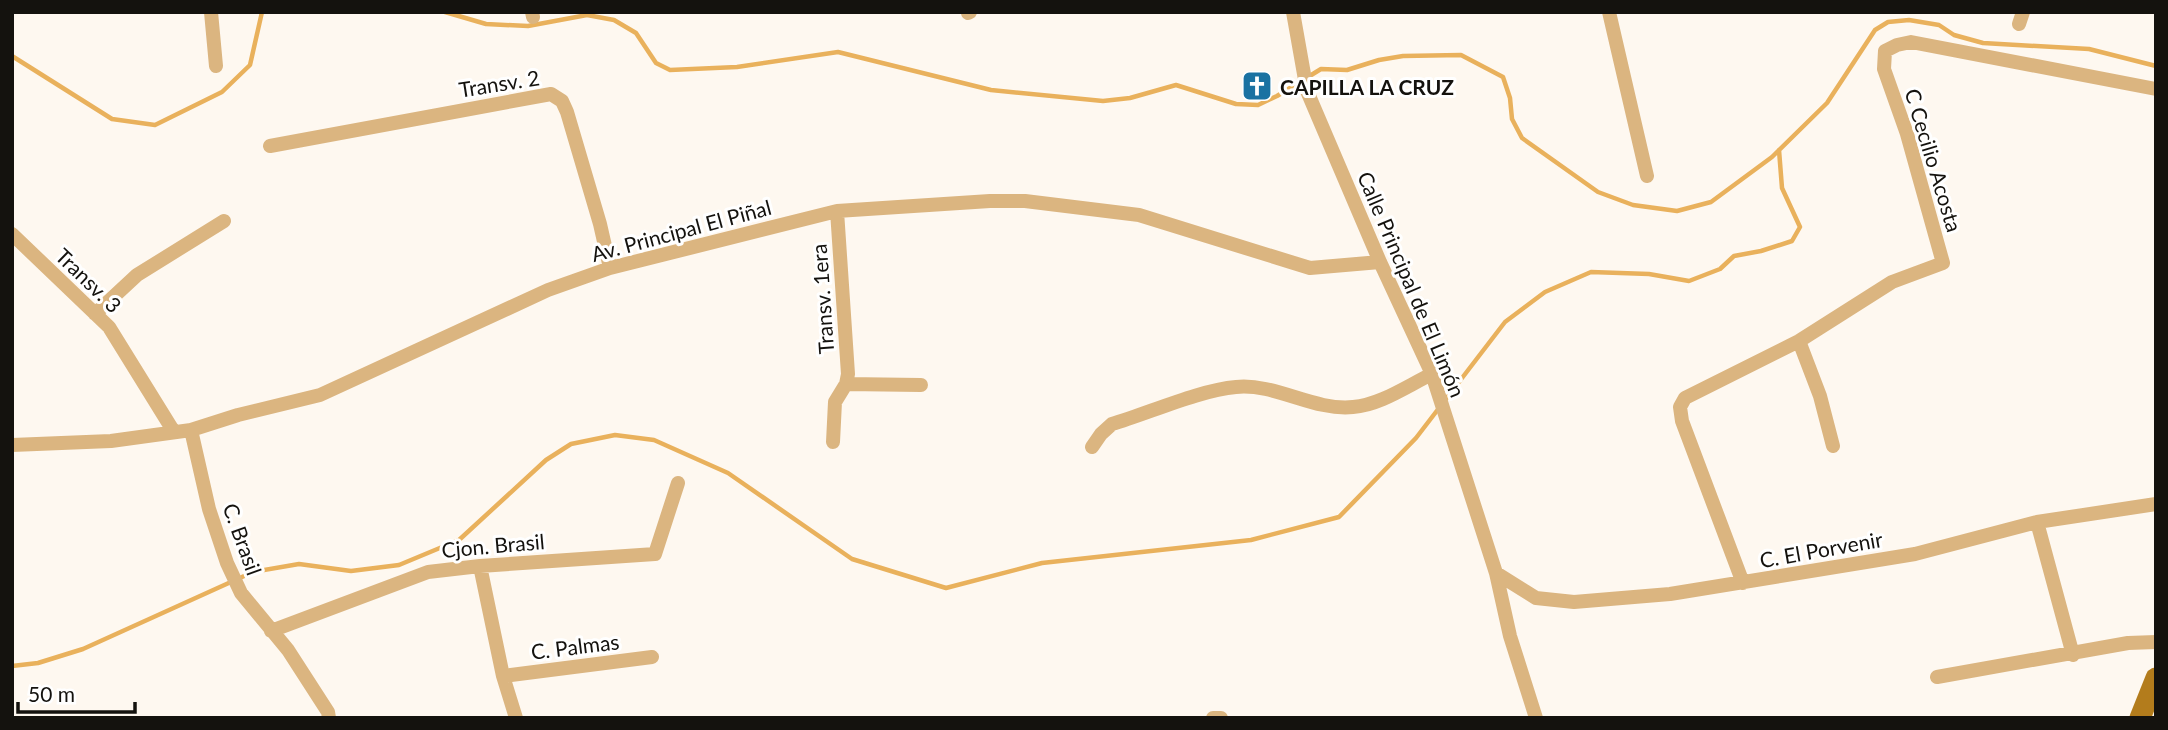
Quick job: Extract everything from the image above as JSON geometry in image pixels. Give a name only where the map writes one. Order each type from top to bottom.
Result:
[{"type":"main road","points":[[2140,718],[2156,678]]},
{"type":"street","points":[[211,12],[216,66]]},
{"type":"street","name":"Calle Principal de El Limón","points":[[1293,12],[1307,90],[1380,262],[1432,374],[1496,573],[1510,636],[1536,718]]},
{"type":"street","points":[[1609,12],[1647,176]]},
{"type":"street","name":"C Cecilio Acosta","points":[[1799,341],[1892,282],[1943,263],[1907,134],[1884,69],[1885,51],[1911,42],[2156,89]]},
{"type":"street","name":"Transv. 2","points":[[270,146],[551,94],[562,101],[567,112],[610,268]]},
{"type":"street","name":"Av. Principal El Piñal","points":[[12,445],[111,442],[191,430],[238,415],[320,395],[548,290],[610,268],[837,211],[1025,201],[1139,215],[1310,268],[1380,262]]},
{"type":"street","name":"Transv. 1era","points":[[834,442],[835,402],[846,384],[848,374],[837,211]]},
{"type":"street","points":[[95,314],[137,275],[224,220]]},
{"type":"street","name":"Transv. 3","points":[[12,234],[109,327],[174,432]]},
{"type":"street","points":[[1743,583],[1682,421],[1680,407],[1685,398],[1799,341],[1820,396],[1833,446]]},
{"type":"street","points":[[1092,447],[1101,433],[1112,424],[1217,390],[1238,386],[1263,388],[1335,407],[1353,407],[1370,404],[1432,374]]},
{"type":"street","points":[[846,384],[921,385]]},
{"type":"street","name":"C. Brasil","points":[[191,430],[209,509],[239,590],[288,650],[329,718]]},
{"type":"street","name":"Cjon. Brasil","points":[[271,631],[428,572],[655,554],[678,483]]},
{"type":"street","name":"C. El Porvenir","points":[[1496,573],[1536,598],[1574,602],[1670,594],[1915,554],[2037,522],[2156,504]]},
{"type":"street","points":[[2037,522],[2073,655]]},
{"type":"street","points":[[480,566],[503,676],[516,718]]},
{"type":"street","points":[[1937,677],[2073,655],[2128,643],[2156,642]]},
{"type":"street","name":"C. Palmas","points":[[503,676],[652,657]]},
{"type":"street","points":[[1213,718],[1222,718]]},
{"type":"waterway","points":[[12,56],[112,119],[155,125],[222,92],[250,65],[262,12]]},
{"type":"waterway","points":[[445,12],[486,24],[528,26],[587,15],[614,20],[636,33],[656,63],[670,70],[737,67],[838,52],[991,90],[1103,101],[1130,98],[1176,85],[1236,104],[1258,105],[1321,69],[1347,70],[1403,56],[1461,55],[1503,77],[1510,98],[1512,119],[1522,138],[1598,192],[1633,205],[1677,211],[1711,202],[1772,157],[1827,103],[1875,30],[1888,22],[1909,20],[1939,25],[1954,35],[1983,43],[2089,49],[2156,66]]},
{"type":"waterway","points":[[12,666],[38,663],[83,649],[253,572],[299,564],[351,571],[399,565],[459,540],[546,460],[571,444],[615,435],[654,440],[728,473],[852,559],[946,588],[1042,563],[1251,540],[1339,517],[1416,438],[1505,322],[1545,292],[1591,272],[1649,274],[1689,281],[1720,269],[1734,256],[1792,241],[1800,227],[1782,188],[1779,150]]},
{"type":"place","name":"CAPILLA LA CRUZ","points":[[1257,86]]}]
